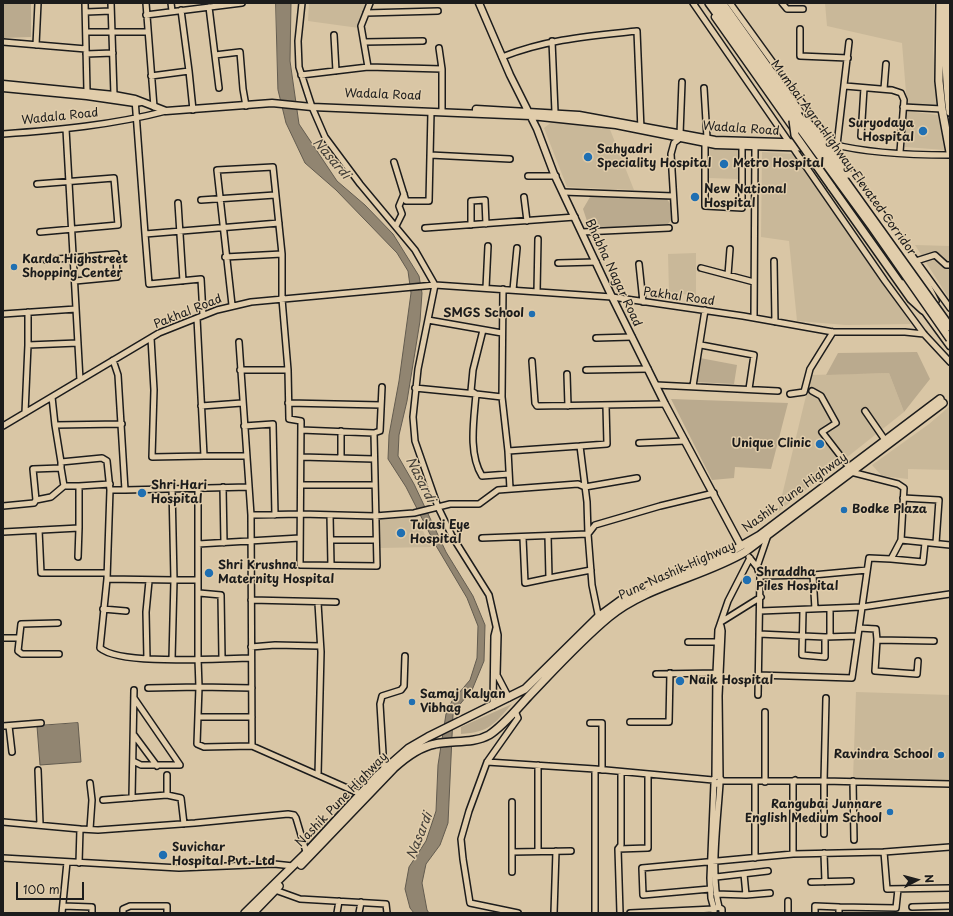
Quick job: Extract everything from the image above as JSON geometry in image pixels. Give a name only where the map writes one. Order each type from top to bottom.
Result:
[{"type":"highway","name":"Mumbai Agra Highway Elevated Corridor","points":[[709,3],[796,117],[950,327]]},
{"type":"highway","name":"Mumbai Agra Highway Elevated Corridor","points":[[717,3],[950,339]]},
{"type":"highway","points":[[940,3],[938,44],[942,109],[950,154]]},
{"type":"highway","points":[[946,3],[944,47],[950,112]]},
{"type":"highway","points":[[796,117],[818,132],[928,287],[934,301]]},
{"type":"highway","points":[[796,117],[795,135],[911,299],[923,310]]},
{"type":"highway","name":"Pune Nashik Highway","points":[[512,714],[599,620],[641,597],[748,556],[768,535],[850,470],[942,401]]},
{"type":"highway","name":"Nashik Pune Highway","points":[[253,913],[363,795],[384,770],[409,748],[428,737],[509,698],[535,680],[624,598],[645,587],[713,562],[760,535],[850,470],[885,440],[942,401]]},
{"type":"highway","name":"Nashik Pune Highway","points":[[363,795],[411,754],[436,743],[459,742],[489,735],[512,714]]},
{"type":"highway","name":"Nashik Pune Highway","points":[[245,913],[293,866],[307,855]]},
{"type":"main road","name":"Bhabha Nagar Road","points":[[479,3],[563,192],[612,297],[665,404],[714,493],[741,546]]},
{"type":"main road","points":[[705,3],[950,346]]},
{"type":"main road","points":[[723,3],[950,322]]},
{"type":"main road","points":[[3,84],[137,101]]},
{"type":"main road","points":[[3,88],[87,91],[114,94],[166,111],[272,103],[309,105]]},
{"type":"main road","name":"Wadala Road","points":[[309,105],[529,114],[641,128]]},
{"type":"main road","name":"Wadala Road","points":[[309,105],[431,112],[442,110]]},
{"type":"main road","name":"Wadala Road","points":[[529,114],[555,112],[742,147],[793,146],[804,143],[824,146]]},
{"type":"main road","name":"Wadala Road","points":[[706,141],[714,140],[793,146]]},
{"type":"main road","points":[[793,146],[808,148],[835,146]]},
{"type":"street","points":[[36,45],[38,3]]},
{"type":"street","points":[[85,3],[87,91]]},
{"type":"street","points":[[111,3],[114,94]]},
{"type":"street","points":[[146,3],[147,32],[154,107]]},
{"type":"street","points":[[171,3],[172,11]]},
{"type":"street","points":[[146,15],[181,10],[192,6],[209,7],[242,3]]},
{"type":"street","points":[[302,3],[298,41],[299,67],[309,105],[325,137],[360,184],[415,250],[433,285],[415,388],[413,417],[415,441],[436,508],[486,589],[492,602],[496,625],[498,675],[509,698]]},
{"type":"street","points":[[368,67],[361,26],[370,3]]},
{"type":"street","points":[[692,3],[924,334],[950,362]]},
{"type":"street","points":[[731,3],[785,81],[835,146],[950,308]]},
{"type":"street","points":[[783,4],[787,9],[803,9]]},
{"type":"street","points":[[209,7],[219,88]]},
{"type":"street","points":[[181,10],[193,110]]},
{"type":"street","points":[[86,12],[111,11]]},
{"type":"street","points":[[366,13],[438,11]]},
{"type":"street","points":[[800,29],[800,56],[848,58]]},
{"type":"street","points":[[502,57],[526,47],[552,41],[637,31],[641,128]]},
{"type":"street","points":[[86,32],[147,32]]},
{"type":"street","points":[[334,35],[336,71]]},
{"type":"street","points":[[364,42],[423,41]]},
{"type":"street","points":[[552,41],[555,112]]},
{"type":"street","points":[[3,42],[86,52],[113,53]]},
{"type":"street","points":[[835,146],[843,88],[845,86],[849,42]]},
{"type":"street","points":[[439,48],[442,69],[442,110]]},
{"type":"street","points":[[215,55],[240,52],[242,89],[246,106]]},
{"type":"street","points":[[884,90],[886,64]]},
{"type":"street","points":[[301,75],[368,67],[442,69]]},
{"type":"street","points":[[151,76],[188,71]]},
{"type":"street","points":[[675,220],[671,154],[674,143],[680,136],[682,82]]},
{"type":"street","points":[[845,86],[901,93],[904,100],[900,152]]},
{"type":"street","points":[[704,88],[706,141],[705,206],[742,208],[742,147]]},
{"type":"street","points":[[861,136],[864,88]]},
{"type":"street","points":[[137,101],[136,119],[149,284],[201,279],[203,315]]},
{"type":"street","points":[[903,107],[942,109]]},
{"type":"street","name":"Wadala Road","points":[[3,134],[66,129],[136,119],[166,111]]},
{"type":"street","points":[[394,162],[406,201],[429,201],[431,112]]},
{"type":"street","points":[[66,129],[80,380]]},
{"type":"street","points":[[835,146],[927,155],[950,154]]},
{"type":"street","points":[[754,318],[755,147]]},
{"type":"street","points":[[430,155],[510,159]]},
{"type":"street","points":[[232,305],[225,257],[217,170],[273,167],[282,254],[282,299],[288,370],[289,419],[301,421],[300,565],[377,566],[374,486],[374,432]]},
{"type":"street","points":[[528,176],[556,176]]},
{"type":"street","points":[[36,184],[114,178],[118,225],[40,232]]},
{"type":"street","points":[[563,192],[674,196]]},
{"type":"street","points":[[396,226],[402,214],[399,206],[404,194]]},
{"type":"street","points":[[201,200],[275,195]]},
{"type":"street","points":[[524,197],[527,221]]},
{"type":"street","points":[[472,225],[471,201],[485,200],[486,224]]},
{"type":"street","points":[[178,203],[183,281]]},
{"type":"street","points":[[425,228],[575,217]]},
{"type":"street","points":[[146,234],[279,223]]},
{"type":"street","points":[[582,232],[669,228]]},
{"type":"street","points":[[537,292],[538,239]]},
{"type":"street","points":[[486,288],[488,246]]},
{"type":"street","points":[[513,290],[517,248]]},
{"type":"street","points":[[728,275],[730,249]]},
{"type":"street","points":[[46,260],[116,254],[118,277],[75,281]]},
{"type":"street","points":[[225,257],[282,254]]},
{"type":"street","points":[[916,261],[935,255],[946,265],[950,265]]},
{"type":"street","points":[[774,261],[775,322]]},
{"type":"street","points":[[558,264],[596,262]]},
{"type":"street","points":[[639,264],[643,302]]},
{"type":"street","points":[[701,268],[754,282]]},
{"type":"street","name":"Pakhal Road","points":[[3,426],[151,338],[203,315],[232,305],[282,299],[433,285],[612,297],[705,310],[833,332],[904,332],[924,334]]},
{"type":"street","points":[[503,289],[502,398],[508,452],[510,489]]},
{"type":"street","points":[[3,314],[76,309]]},
{"type":"street","points":[[693,386],[701,345],[705,310]]},
{"type":"street","points":[[25,413],[28,312]]},
{"type":"street","points":[[196,318],[204,456]]},
{"type":"street","points":[[428,320],[502,333]]},
{"type":"street","points":[[476,394],[471,391],[473,370],[483,330]]},
{"type":"street","points":[[790,394],[804,392],[810,369],[833,332]]},
{"type":"street","points":[[596,338],[632,336]]},
{"type":"street","points":[[151,338],[154,390],[152,457],[245,456]]},
{"type":"street","points":[[239,342],[245,456],[251,515],[252,746]]},
{"type":"street","points":[[28,345],[78,343]]},
{"type":"street","points":[[701,345],[754,355],[749,388]]},
{"type":"street","points":[[114,360],[118,375],[125,490]]},
{"type":"street","points":[[532,361],[537,406],[665,404]]},
{"type":"street","points":[[586,370],[648,369]]},
{"type":"street","points":[[240,370],[288,370]]},
{"type":"street","points":[[567,374],[568,406]]},
{"type":"street","points":[[656,385],[749,388],[778,391]]},
{"type":"street","points":[[301,430],[380,431],[382,387]]},
{"type":"street","points":[[415,388],[502,398]]},
{"type":"street","points":[[812,391],[821,396],[836,424],[822,432],[850,470],[904,488],[901,540],[891,559]]},
{"type":"street","points":[[476,394],[473,431],[477,468],[482,476],[509,474]]},
{"type":"street","points":[[52,397],[64,486]]},
{"type":"street","points":[[201,406],[242,403]]},
{"type":"street","points":[[288,403],[381,405]]},
{"type":"street","points":[[508,452],[607,444],[606,406]]},
{"type":"street","points":[[865,411],[885,440]]},
{"type":"street","points":[[55,425],[122,424]]},
{"type":"street","points":[[244,426],[273,424],[275,515]]},
{"type":"street","points":[[341,431],[341,458]]},
{"type":"street","points":[[639,443],[686,441]]},
{"type":"street","points":[[580,446],[587,502],[591,570],[599,620]]},
{"type":"street","points":[[301,457],[374,459]]},
{"type":"street","points":[[61,462],[102,458],[107,461],[110,487],[107,576],[100,648],[121,656],[146,659],[251,658]]},
{"type":"street","points":[[36,500],[33,469],[61,468]]},
{"type":"street","points":[[251,515],[301,514],[375,516],[414,514],[462,503],[478,504],[498,490],[578,484],[585,487],[637,478]]},
{"type":"street","points":[[301,485],[374,486]]},
{"type":"street","points":[[3,506],[32,504],[36,500],[51,497],[64,486],[110,487],[125,490],[249,486]]},
{"type":"street","points":[[78,557],[79,486]]},
{"type":"street","points":[[198,487],[199,717],[196,737],[197,744],[200,746],[252,746],[363,795]]},
{"type":"street","points":[[223,487],[224,543]]},
{"type":"street","points":[[172,488],[174,580],[172,659]]},
{"type":"street","points":[[482,538],[523,538],[588,534],[595,525],[660,506],[714,493]]},
{"type":"street","points":[[903,498],[939,500],[936,543]]},
{"type":"street","points":[[330,515],[331,565]]},
{"type":"street","points":[[3,532],[79,528]]},
{"type":"street","points":[[39,530],[41,573],[107,576],[149,581],[198,580]]},
{"type":"street","points":[[757,568],[768,535]]},
{"type":"street","points":[[548,536],[549,578]]},
{"type":"street","points":[[198,544],[300,538]]},
{"type":"street","points":[[523,538],[525,583],[591,570]]},
{"type":"street","points":[[331,540],[376,540]]},
{"type":"street","points":[[901,540],[950,545]]},
{"type":"street","points":[[758,675],[852,678],[868,558],[923,562],[925,543]]},
{"type":"street","points":[[741,546],[757,568],[760,576],[761,597],[758,695]]},
{"type":"street","points":[[716,910],[710,890],[713,862],[717,780],[717,642],[728,601],[748,556]]},
{"type":"street","points":[[760,576],[813,575],[867,570]]},
{"type":"street","points":[[813,575],[815,609]]},
{"type":"street","points":[[146,659],[146,612],[149,581]]},
{"type":"street","points":[[198,593],[221,595],[222,658]]},
{"type":"street","points":[[760,611],[803,611],[862,607],[950,594]]},
{"type":"street","points":[[721,624],[761,597]]},
{"type":"street","points":[[251,600],[318,603],[336,602]]},
{"type":"street","points":[[318,603],[320,646],[318,775]]},
{"type":"street","points":[[103,609],[126,611]]},
{"type":"street","points":[[803,611],[802,655],[825,656],[830,609]]},
{"type":"street","points":[[58,623],[21,624],[18,651],[22,654],[59,654]]},
{"type":"street","points":[[718,673],[722,631],[721,624]]},
{"type":"street","points":[[493,706],[494,636],[496,625]]},
{"type":"street","points":[[859,628],[876,629],[877,640],[875,671],[917,674],[918,661]]},
{"type":"street","points":[[759,634],[828,637],[858,636]]},
{"type":"street","points":[[3,638],[20,638]]},
{"type":"street","points":[[877,640],[934,641]]},
{"type":"street","points":[[688,642],[717,642]]},
{"type":"street","points":[[251,647],[275,645],[320,646]]},
{"type":"street","points":[[384,770],[380,704],[382,696],[401,690],[404,686],[406,656]]},
{"type":"street","points":[[630,722],[668,722],[670,673]]},
{"type":"street","points":[[656,674],[718,673]]},
{"type":"street","points":[[148,688],[252,688]]},
{"type":"street","points":[[132,798],[134,690]]},
{"type":"street","points":[[133,761],[141,766],[180,765],[134,698]]},
{"type":"street","points":[[824,834],[826,698]]},
{"type":"street","points":[[765,712],[765,782]]},
{"type":"street","points":[[512,714],[518,718],[487,762],[469,811],[461,839],[470,903],[518,913]]},
{"type":"street","points":[[199,717],[252,717]]},
{"type":"street","points":[[12,752],[6,726],[41,723]]},
{"type":"street","points":[[590,723],[602,723],[602,770]]},
{"type":"street","points":[[133,734],[157,766]]},
{"type":"street","points":[[487,762],[755,782],[824,781],[950,784]]},
{"type":"street","points":[[538,765],[538,851]]},
{"type":"street","points":[[595,769],[596,913]]},
{"type":"street","points":[[38,770],[40,824]]},
{"type":"street","points":[[620,913],[618,849],[621,845],[621,772]]},
{"type":"street","points":[[167,775],[167,795]]},
{"type":"street","points":[[618,849],[648,848],[648,775]]},
{"type":"street","points":[[793,854],[794,781]]},
{"type":"street","points":[[755,782],[755,858]]},
{"type":"street","points":[[852,782],[854,840]]},
{"type":"street","points":[[90,783],[92,800],[90,829]]},
{"type":"street","points":[[103,800],[167,795],[180,798],[184,824]]},
{"type":"street","points":[[512,802],[512,872]]},
{"type":"street","points":[[3,822],[90,829],[184,824],[294,815],[298,822],[307,855]]},
{"type":"street","points":[[79,863],[80,829]]},
{"type":"street","points":[[710,890],[643,894],[641,871],[642,868],[793,854],[884,852],[950,848]]},
{"type":"street","points":[[554,913],[556,851]]},
{"type":"street","points":[[512,852],[571,851]]},
{"type":"street","points":[[884,852],[887,889],[950,888]]},
{"type":"street","points":[[824,854],[825,882]]},
{"type":"street","points":[[3,858],[179,868],[274,864],[293,866]]},
{"type":"street","points":[[62,913],[67,862]]},
{"type":"street","points":[[713,862],[716,877],[716,910]]},
{"type":"street","points":[[716,877],[768,871]]},
{"type":"street","points":[[744,874],[746,895]]},
{"type":"street","points":[[811,882],[851,882]]},
{"type":"street","points":[[815,913],[815,906],[818,905],[839,910],[896,908],[898,889]]},
{"type":"street","points":[[275,890],[300,899],[386,904],[387,913]]},
{"type":"street","points":[[716,894],[746,895],[770,893]]},
{"type":"street","points":[[337,913],[339,901]]},
{"type":"street","points":[[788,901],[788,913]]},
{"type":"street","points":[[359,913],[360,902]]},
{"type":"street","points":[[63,906],[92,907],[92,913]]},
{"type":"street","points":[[124,913],[124,909],[130,906],[166,906],[167,913]]},
{"type":"street","points":[[912,907],[950,906]]},
{"type":"street","points":[[630,913],[722,910],[722,913]]},
{"type":"shaded area","points":[[3,3],[31,3],[31,37],[3,38]]},
{"type":"shaded area","points":[[276,3],[291,3],[290,61],[299,124],[337,181],[365,205],[393,234],[419,276],[422,293],[420,321],[407,401],[399,435],[398,456],[414,484],[446,552],[473,596],[485,625],[484,661],[472,690],[453,715],[448,823],[440,845],[426,864],[422,883],[427,910],[429,913],[414,913],[410,908],[405,889],[409,867],[426,841],[436,811],[438,765],[446,714],[452,701],[470,680],[477,658],[478,626],[467,598],[435,544],[406,487],[388,459],[389,435],[399,381],[411,293],[408,271],[397,253],[336,190],[305,163],[286,123],[278,90]]},
{"type":"shaded area","points":[[309,3],[367,3],[359,28],[308,21]]},
{"type":"shaded area","points":[[825,3],[934,3],[933,51],[938,107],[907,105],[902,43],[827,26]]},
{"type":"shaded area","name":"Suryodaya Hospital","points":[[907,111],[938,115],[945,150],[905,147]]},
{"type":"shaded area","name":"Sahyadri Speciality Hospital","points":[[553,121],[609,127],[634,190],[567,187],[544,128]]},
{"type":"shaded area","name":"Metro Hospital","points":[[710,148],[739,150],[739,179],[709,178]]},
{"type":"shaded area","points":[[762,152],[795,154],[911,324],[846,325],[797,321],[789,241],[761,237]]},
{"type":"shaded area","points":[[597,195],[666,198],[672,206],[673,218],[667,225],[596,228],[587,221],[583,209],[590,197]]},
{"type":"shaded area","points":[[915,245],[950,246],[950,300]]},
{"type":"shaded area","points":[[696,253],[696,296],[669,292],[668,254]]},
{"type":"shaded area","points":[[917,352],[930,379],[904,412],[889,373],[826,375],[838,353]]},
{"type":"shaded area","points":[[700,358],[737,365],[734,384],[695,382]]},
{"type":"shaded area","points":[[889,373],[904,412],[778,512],[811,375]]},
{"type":"shaded area","points":[[671,399],[788,403],[771,469],[735,467],[734,478],[712,480]]},
{"type":"shaded area","points":[[950,406],[950,470],[908,469],[908,479],[882,476],[872,465],[929,424]]},
{"type":"shaded area","name":"Tulasi Eye Hospital","points":[[416,517],[431,547],[379,548],[378,519]]},
{"type":"shaded area","points":[[856,692],[950,695],[950,782],[853,779]]},
{"type":"shaded area","points":[[512,704],[491,726],[479,731],[461,734],[461,727]]},
{"type":"shaded area","points":[[78,723],[81,762],[40,765],[37,726]]},
{"type":"place","name":"Suryodaya Hospital","points":[[923,131]]},
{"type":"place","name":"Sahyadri Speciality Hospital","points":[[588,157]]},
{"type":"place","name":"Metro Hospital","points":[[724,164]]},
{"type":"place","name":"New National Hospital","points":[[695,197]]},
{"type":"place","name":"Karda Highstreet Shopping Center","points":[[14,267]]},
{"type":"place","name":"SMGS School","points":[[532,314]]},
{"type":"place","name":"Unique Clinic","points":[[820,444]]},
{"type":"place","name":"Shri Hari Hospital","points":[[142,493]]},
{"type":"place","name":"Bodke Plaza","points":[[844,510]]},
{"type":"place","name":"Tulasi Eye Hospital","points":[[401,533]]},
{"type":"place","name":"Shri Krushna Maternity Hospital","points":[[209,573]]},
{"type":"place","name":"Shraddha Piles Hospital","points":[[747,580]]},
{"type":"place","name":"Naik Hospital","points":[[680,681]]},
{"type":"place","name":"Samaj Kalyan Vibhag","points":[[412,702]]},
{"type":"place","name":"Ravindra School","points":[[941,755]]},
{"type":"place","name":"Rangubai Junnare English Medium School","points":[[890,812]]},
{"type":"place","name":"Suvichar Hospital Pvt. Ltd","points":[[163,855]]},
{"type":"water label","name":"Nasardi","points":[[331,159]]},
{"type":"water label","name":"Nasardi","points":[[420,480]]},
{"type":"water label","name":"Nasardi","points":[[420,836]]}]
